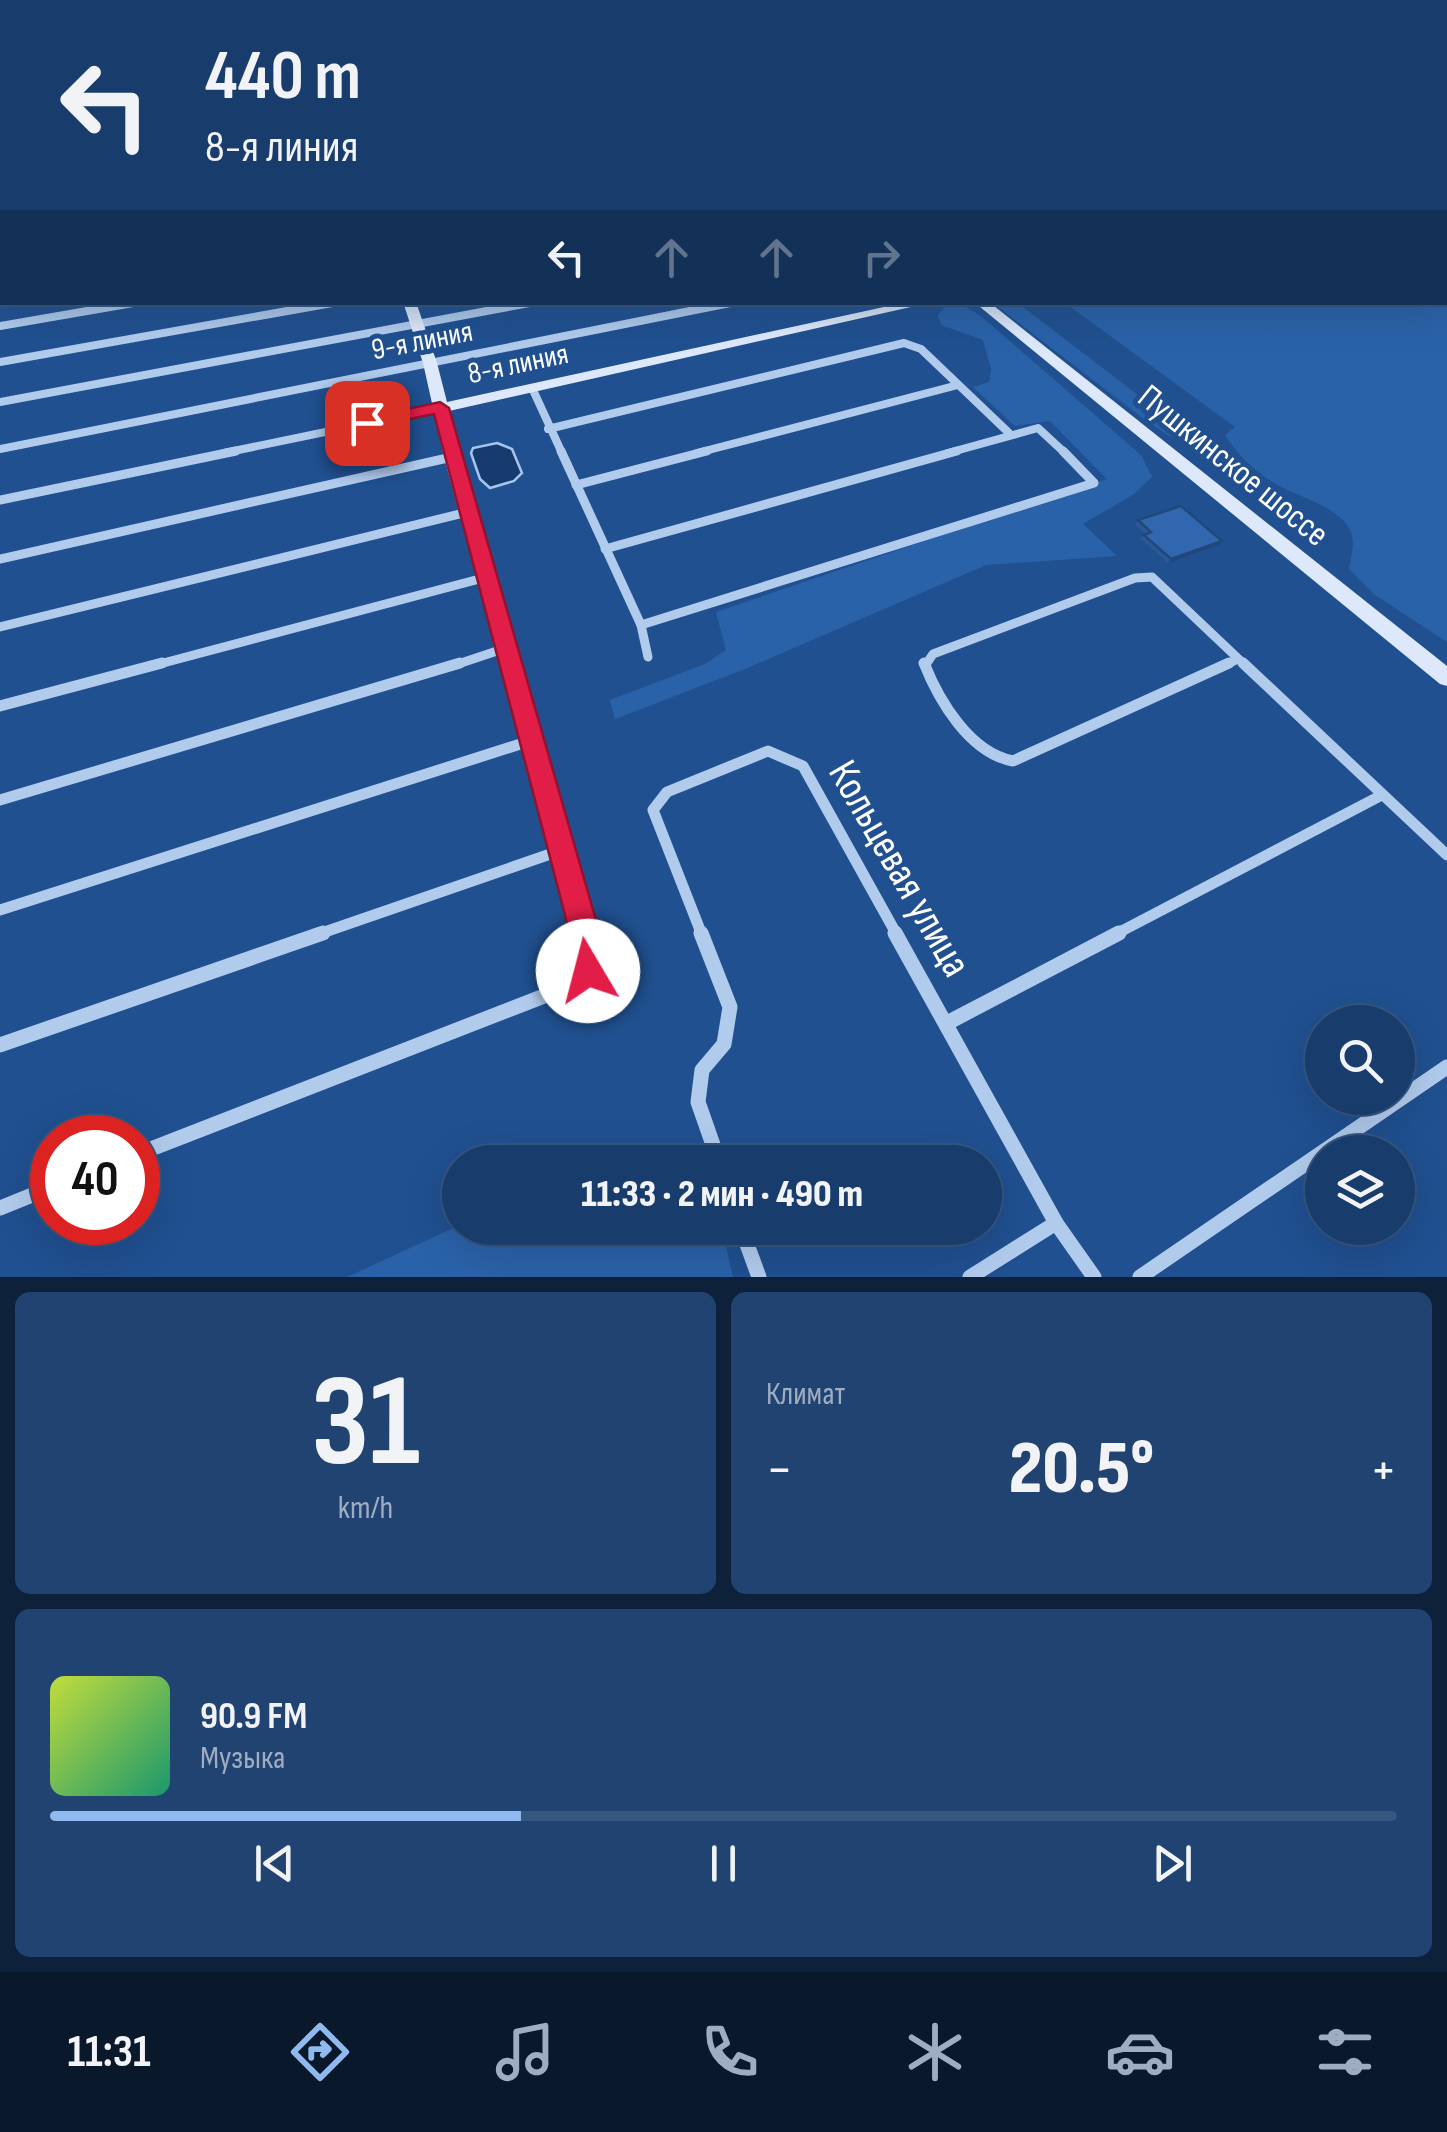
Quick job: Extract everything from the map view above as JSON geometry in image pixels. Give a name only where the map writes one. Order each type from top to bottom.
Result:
[{"type":"street","points":[[0,326],[122,305]]},
{"type":"street","points":[[0,362],[321,305]]},
{"type":"street","points":[[160,1145],[575,984],[588,971],[588,948],[562,850],[411,305]]},
{"type":"street","points":[[0,402],[519,305]]},
{"type":"street","name":"9-я линия","points":[[0,449],[720,305]]},
{"type":"street","name":"8-я линия","points":[[0,500],[533,390],[913,305]]},
{"type":"street","name":"Пушкинское шоссе","points":[[984,305],[1447,678]]},
{"type":"street","points":[[548,429],[904,344],[921,349],[1010,433]]},
{"type":"street","points":[[576,485],[958,385]]},
{"type":"street","points":[[533,390],[641,625],[648,656]]},
{"type":"street","points":[[605,550],[1038,428],[1094,483],[641,625]]},
{"type":"street","points":[[0,559],[452,457]]},
{"type":"street","points":[[0,627],[468,512]]},
{"type":"street","points":[[0,706],[486,577]]},
{"type":"street","points":[[1238,659],[1012,761],[1000,762],[983,752],[929,678],[924,663],[933,654],[1135,578],[1152,577],[1447,855]]},
{"type":"street","points":[[0,800],[507,647]]},
{"type":"street","points":[[0,910],[532,740]]},
{"type":"street","name":"Кольцевая улица","points":[[713,1145],[698,1102],[702,1070],[724,1044],[730,1008],[654,810],[667,792],[768,751],[803,766],[1056,1223],[1094,1277]]},
{"type":"street","points":[[946,1023],[1382,795]]},
{"type":"street","points":[[0,1045],[562,850]]},
{"type":"street","points":[[1140,1277],[1447,1068]]},
{"type":"street","points":[[0,1208],[30,1196]]},
{"type":"street","points":[[970,1277],[1056,1223]]},
{"type":"street","points":[[748,1245],[759,1277]]},
{"type":"shaded area","points":[[946,305],[962,305],[981,316],[1141,455],[1152,477],[1134,494],[1083,524],[1117,556],[986,565],[745,669],[615,719],[610,700],[705,664],[726,650],[716,612],[1107,479],[1050,421],[1015,426],[973,387],[989,382],[991,369],[983,340],[941,325],[938,315]]},
{"type":"shaded area","points":[[996,305],[1021,305],[1182,429],[1187,434],[1184,441],[1144,419]]},
{"type":"shaded area","points":[[1068,305],[1447,305],[1447,642],[1375,595],[1349,569],[1352,535],[1344,522],[1261,474],[1225,435],[1235,427]]},
{"type":"shaded area","points":[[497,443],[512,449],[522,473],[514,481],[490,488],[480,479],[471,453],[473,448]]},
{"type":"shaded area","points":[[442,1233],[442,1245],[726,1245],[733,1277],[347,1277]]},
{"type":"building","points":[[1181,506],[1222,541],[1171,559],[1144,535],[1151,532],[1138,520]]},
{"type":"route","points":[[367,423],[440,408],[580,915],[588,948],[588,971]]}]
